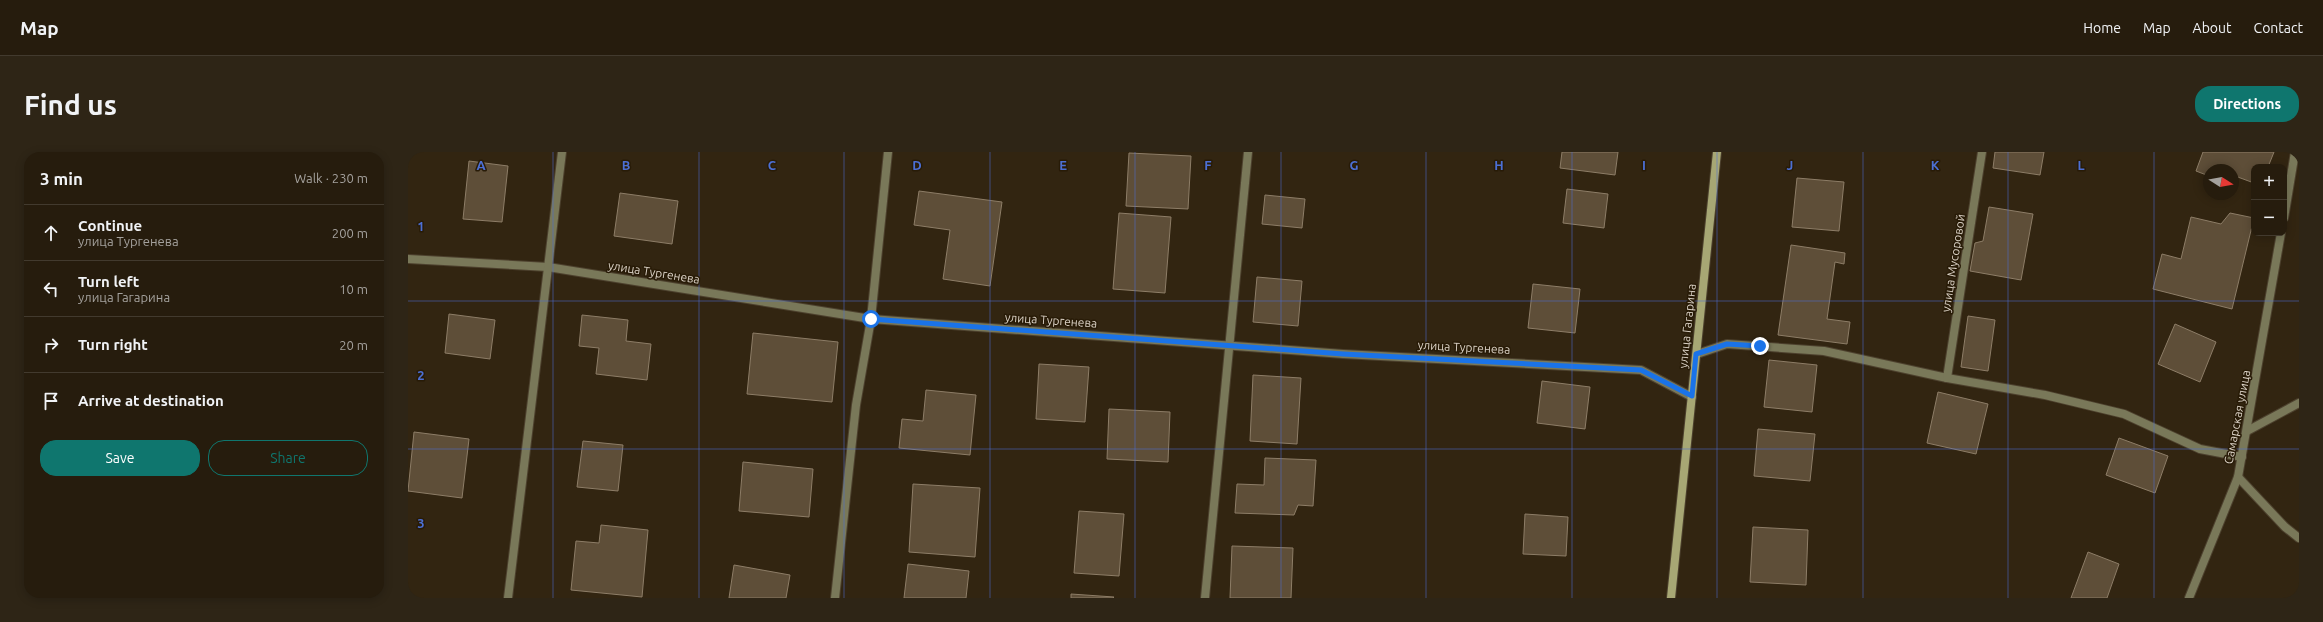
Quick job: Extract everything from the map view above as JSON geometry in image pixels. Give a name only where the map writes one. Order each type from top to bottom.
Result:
[{"type":"main road","name":"улица Гагарина","points":[[1671,598],[1717,152]]},
{"type":"street","points":[[508,598],[562,152]]},
{"type":"street","points":[[835,598],[856,405],[871,319],[888,152]]},
{"type":"street","points":[[1205,598],[1248,152]]},
{"type":"street","name":"улица Мусоровой","points":[[1947,378],[1982,152]]},
{"type":"street","points":[[2287,200],[2295,152]]},
{"type":"street","name":"Самарская улица","points":[[2189,598],[2238,477],[2248,431],[2280,236]]},
{"type":"street","name":"улица Тургенева","points":[[408,259],[548,267],[871,319],[1343,354],[1641,370],[1692,396]]},
{"type":"street","points":[[1696,354],[1727,344],[1824,351],[1947,378],[2045,395],[2124,414],[2200,449],[2242,457]]},
{"type":"street","points":[[2248,431],[2299,403]]},
{"type":"street","points":[[2238,477],[2285,527],[2299,538]]},
{"type":"building","points":[[1562,152],[1618,152],[1615,175],[1560,168]]},
{"type":"building","points":[[1995,152],[2044,152],[2040,175],[1993,168]]},
{"type":"building","points":[[2203,152],[2274,152],[2269,164],[2251,164],[2251,182],[2239,177],[2239,164],[2203,164],[2203,174],[2196,171]]},
{"type":"building","points":[[1129,153],[1191,156],[1188,209],[1126,206]]},
{"type":"building","points":[[469,161],[508,166],[502,222],[463,219]]},
{"type":"building","points":[[1797,178],[1844,182],[1839,231],[1792,227]]},
{"type":"building","points":[[1567,189],[1608,194],[1604,228],[1563,223]]},
{"type":"building","points":[[919,191],[1002,202],[990,286],[943,279],[950,230],[914,225]]},
{"type":"building","points":[[620,193],[678,201],[672,244],[614,236]]},
{"type":"building","points":[[1265,195],[1305,199],[1302,228],[1262,224]]},
{"type":"building","points":[[1989,207],[2033,214],[2021,280],[1970,271],[1975,243],[1983,241]]},
{"type":"building","points":[[1119,213],[1171,217],[1165,293],[1113,289]]},
{"type":"building","points":[[2230,213],[2251,217],[2251,230],[2232,309],[2153,289],[2162,254],[2181,259],[2191,217],[2221,224]]},
{"type":"building","points":[[1791,245],[1845,253],[1844,264],[1835,262],[1827,319],[1850,322],[1847,344],[1778,335]]},
{"type":"building","points":[[1257,277],[1302,281],[1298,326],[1253,322]]},
{"type":"building","points":[[1533,284],[1580,289],[1575,333],[1528,328]]},
{"type":"building","points":[[449,314],[495,320],[490,359],[445,353]]},
{"type":"building","points":[[582,315],[628,320],[626,341],[651,344],[647,380],[596,374],[599,348],[579,346]]},
{"type":"building","points":[[1968,316],[1995,320],[1988,371],[1961,367]]},
{"type":"building","points":[[2175,324],[2216,342],[2200,382],[2158,364]]},
{"type":"building","points":[[753,333],[838,342],[832,402],[747,394]]},
{"type":"building","points":[[1769,360],[1817,365],[1812,412],[1764,407]]},
{"type":"building","points":[[1039,364],[1089,367],[1085,422],[1036,419]]},
{"type":"building","points":[[1253,375],[1301,378],[1297,444],[1250,441]]},
{"type":"building","points":[[1542,381],[1590,387],[1585,429],[1537,423]]},
{"type":"building","points":[[926,390],[976,395],[970,455],[899,448],[902,419],[923,421]]},
{"type":"building","points":[[1938,392],[1988,404],[1976,454],[1927,443]]},
{"type":"building","points":[[1109,409],[1170,412],[1168,462],[1107,459]]},
{"type":"building","points":[[1758,429],[1815,434],[1810,481],[1754,476]]},
{"type":"building","points":[[414,432],[469,439],[462,498],[408,491]]},
{"type":"building","points":[[2119,438],[2168,456],[2155,493],[2106,475]]},
{"type":"building","points":[[583,441],[623,445],[618,491],[577,487]]},
{"type":"building","points":[[1265,458],[1316,460],[1313,506],[1298,505],[1294,515],[1235,513],[1237,484],[1264,485]]},
{"type":"building","points":[[743,462],[813,469],[809,517],[739,511]]},
{"type":"building","points":[[913,484],[980,488],[975,557],[909,552]]},
{"type":"building","points":[[1079,511],[1124,514],[1119,576],[1074,573]]},
{"type":"building","points":[[1525,514],[1568,517],[1566,556],[1523,554]]},
{"type":"building","points":[[601,525],[648,530],[642,597],[571,590],[576,541],[599,543]]},
{"type":"building","points":[[1753,527],[1808,530],[1806,585],[1750,582]]},
{"type":"building","points":[[1232,546],[1293,548],[1291,598],[1230,598]]},
{"type":"building","points":[[2088,552],[2119,564],[2107,598],[2071,598]]},
{"type":"building","points":[[908,564],[969,571],[966,598],[904,598]]},
{"type":"building","points":[[734,565],[790,575],[786,598],[729,598]]},
{"type":"building","points":[[1071,594],[1114,597],[1071,598]]},
{"type":"route","points":[[871,319],[1343,354],[1454,358],[1641,370],[1692,396],[1696,354],[1727,344],[1760,346]]}]
